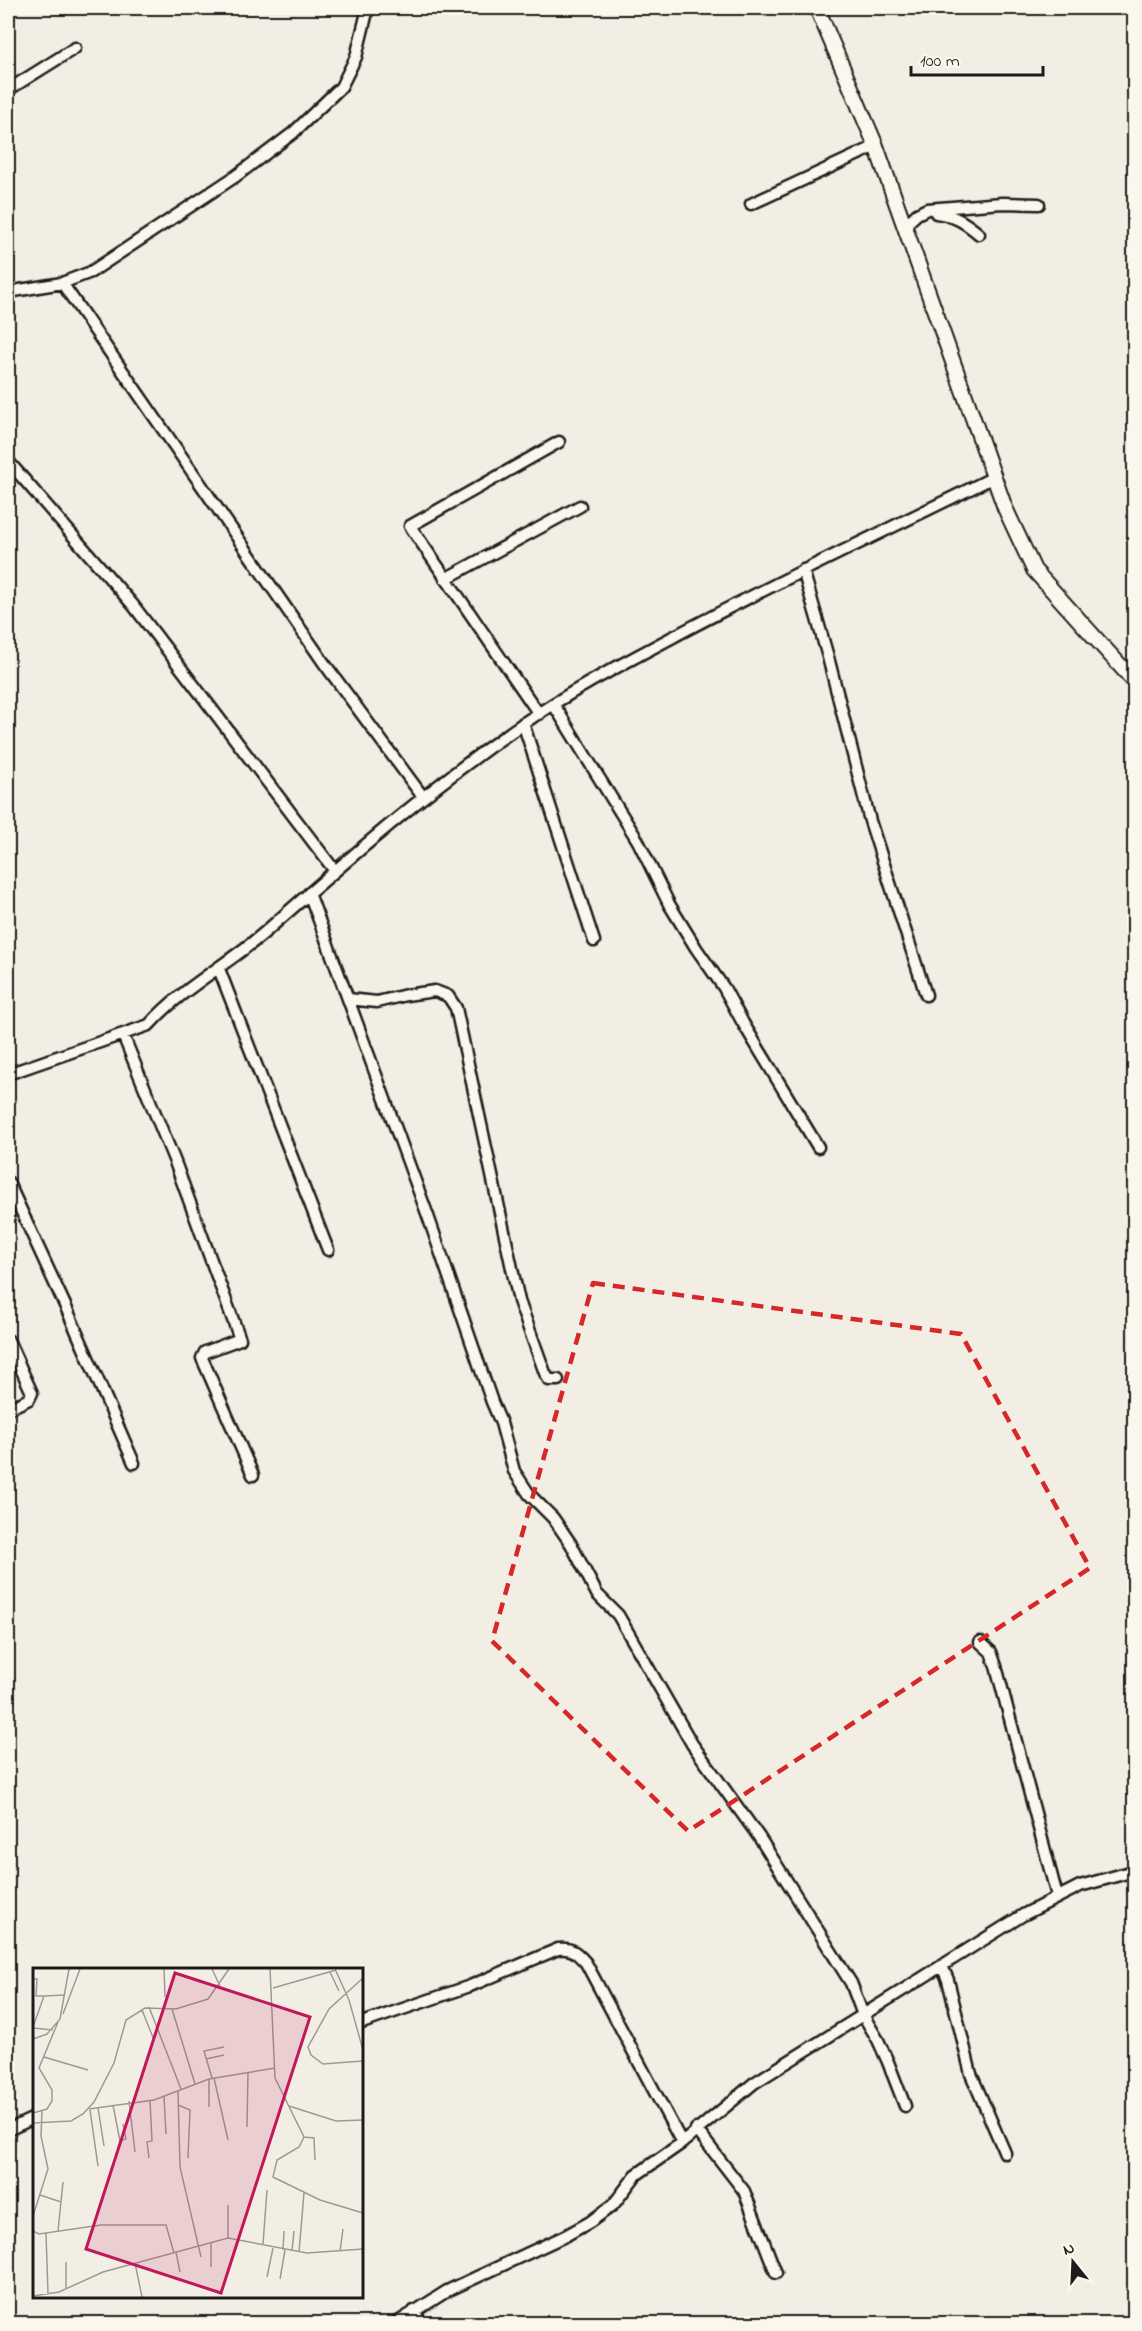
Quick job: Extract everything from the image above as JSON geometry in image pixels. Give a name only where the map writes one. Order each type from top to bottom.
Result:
[{"type":"street","points":[[8,292],[62,284],[91,272],[236,176],[314,115],[341,87],[356,57],[368,8]]},
{"type":"street","points":[[817,8],[876,146],[906,225],[1016,534],[1034,570],[1134,681]]},
{"type":"street","points":[[8,90],[75,48]]},
{"type":"street","points":[[751,204],[876,146]]},
{"type":"street","points":[[906,225],[917,214],[927,210],[992,204],[1039,204]]},
{"type":"street","points":[[917,214],[928,212],[951,216],[964,222],[979,234]]},
{"type":"street","points":[[62,284],[324,663],[423,797]]},
{"type":"street","points":[[539,714],[411,526],[559,442]]},
{"type":"street","points":[[8,461],[133,605],[335,871]]},
{"type":"street","points":[[8,1074],[149,1025],[164,1009],[248,947],[423,797],[523,723],[617,666],[753,594],[994,477]]},
{"type":"street","points":[[445,579],[580,506]]},
{"type":"street","points":[[803,570],[870,821],[926,995]]},
{"type":"street","points":[[554,705],[638,841],[669,904],[724,988],[818,1147]]},
{"type":"street","points":[[523,723],[594,941]]},
{"type":"street","points":[[309,893],[428,1216],[501,1423],[514,1471],[529,1494],[553,1518],[571,1544],[597,1594],[618,1615],[692,1744],[759,1837],[851,1983],[863,2015],[879,2040],[904,2106]]},
{"type":"street","points":[[219,969],[328,1250]]},
{"type":"street","points":[[348,999],[376,1002],[435,991],[448,996],[456,1008],[519,1301],[545,1373],[549,1380],[558,1380]]},
{"type":"street","points":[[123,1035],[175,1162],[240,1339],[205,1352],[202,1358],[253,1475]]},
{"type":"street","points":[[8,1182],[134,1463]]},
{"type":"street","points":[[8,1340],[32,1393],[29,1399],[8,1409]]},
{"type":"street","points":[[980,1642],[991,1652],[996,1666],[1058,1896]]},
{"type":"street","points":[[395,2324],[447,2291],[590,2222],[613,2205],[636,2175],[682,2143],[754,2083],[942,1966],[1058,1896],[1080,1886],[1134,1871]]},
{"type":"street","points":[[363,2023],[470,1986],[558,1950],[566,1948],[576,1951],[586,1963],[682,2143]]},
{"type":"street","points":[[942,1966],[948,1980],[971,2074],[1005,2153]]},
{"type":"street","points":[[8,2130],[33,2118]]},
{"type":"street","points":[[696,2129],[744,2191],[776,2273]]},
{"type":"street","points":[[414,2311],[422,2324]]},
{"type":"highlighted area","points":[[593,1283],[961,1334],[1090,1568],[688,1831],[492,1641]]}]
